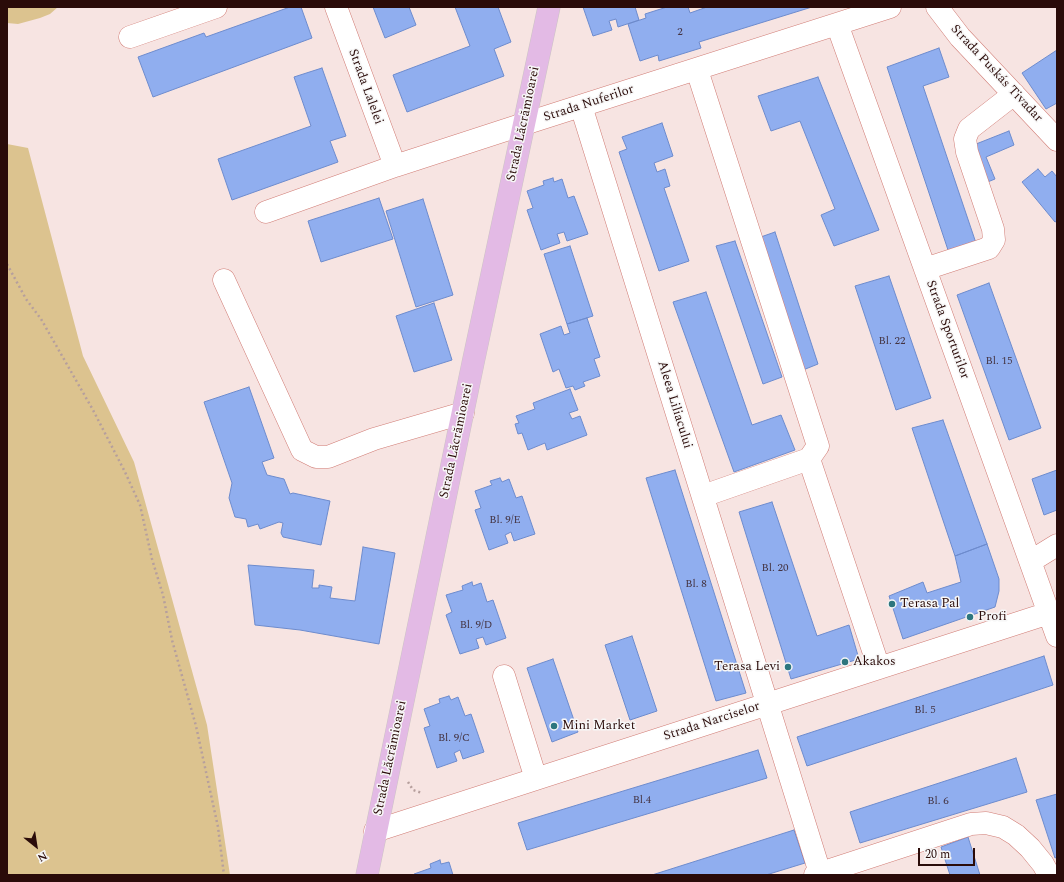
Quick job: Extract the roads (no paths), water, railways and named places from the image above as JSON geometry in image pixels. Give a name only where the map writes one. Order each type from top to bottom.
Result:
[{"type":"main road","name":"Strada Lăcrămioarei","points":[[367,875],[463,413],[550,7]]},
{"type":"street","points":[[130,37],[216,7]]},
{"type":"street","name":"Strada Lalelei","points":[[336,7],[395,166]]},
{"type":"street","name":"Strada Nuferilor","points":[[266,212],[395,166],[890,7]]},
{"type":"street","name":"Strada Puskás Tivadar","points":[[937,7],[960,37],[1014,94],[1054,131]]},
{"type":"street","name":"Strada Sporturilor","points":[[837,24],[1057,636]]},
{"type":"street","points":[[697,70],[818,446],[809,459],[703,496]]},
{"type":"street","points":[[925,270],[989,248],[994,240],[993,229],[966,152],[965,139],[969,129],[1014,94]]},
{"type":"street","name":"Aleea Liliacului","points":[[580,106],[768,704],[817,874]]},
{"type":"street","points":[[224,280],[302,450],[316,457],[328,457],[374,439],[463,413]]},
{"type":"street","points":[[809,459],[879,668]]},
{"type":"street","points":[[1031,561],[1057,545]]},
{"type":"street","name":"Strada Narciselor","points":[[375,831],[1049,614]]},
{"type":"street","points":[[504,676],[536,779]]},
{"type":"street","points":[[817,874],[971,824],[986,823],[1003,827],[1016,835],[1044,864],[1049,875]]},
{"type":"place","name":"Terasa Pal","points":[[892,604]]},
{"type":"place","name":"Profi","points":[[970,617]]},
{"type":"place","name":"Akakos","points":[[845,662]]},
{"type":"place","name":"Terasa Levi","points":[[788,667]]},
{"type":"place","name":"Mini Market","points":[[554,726]]}]
